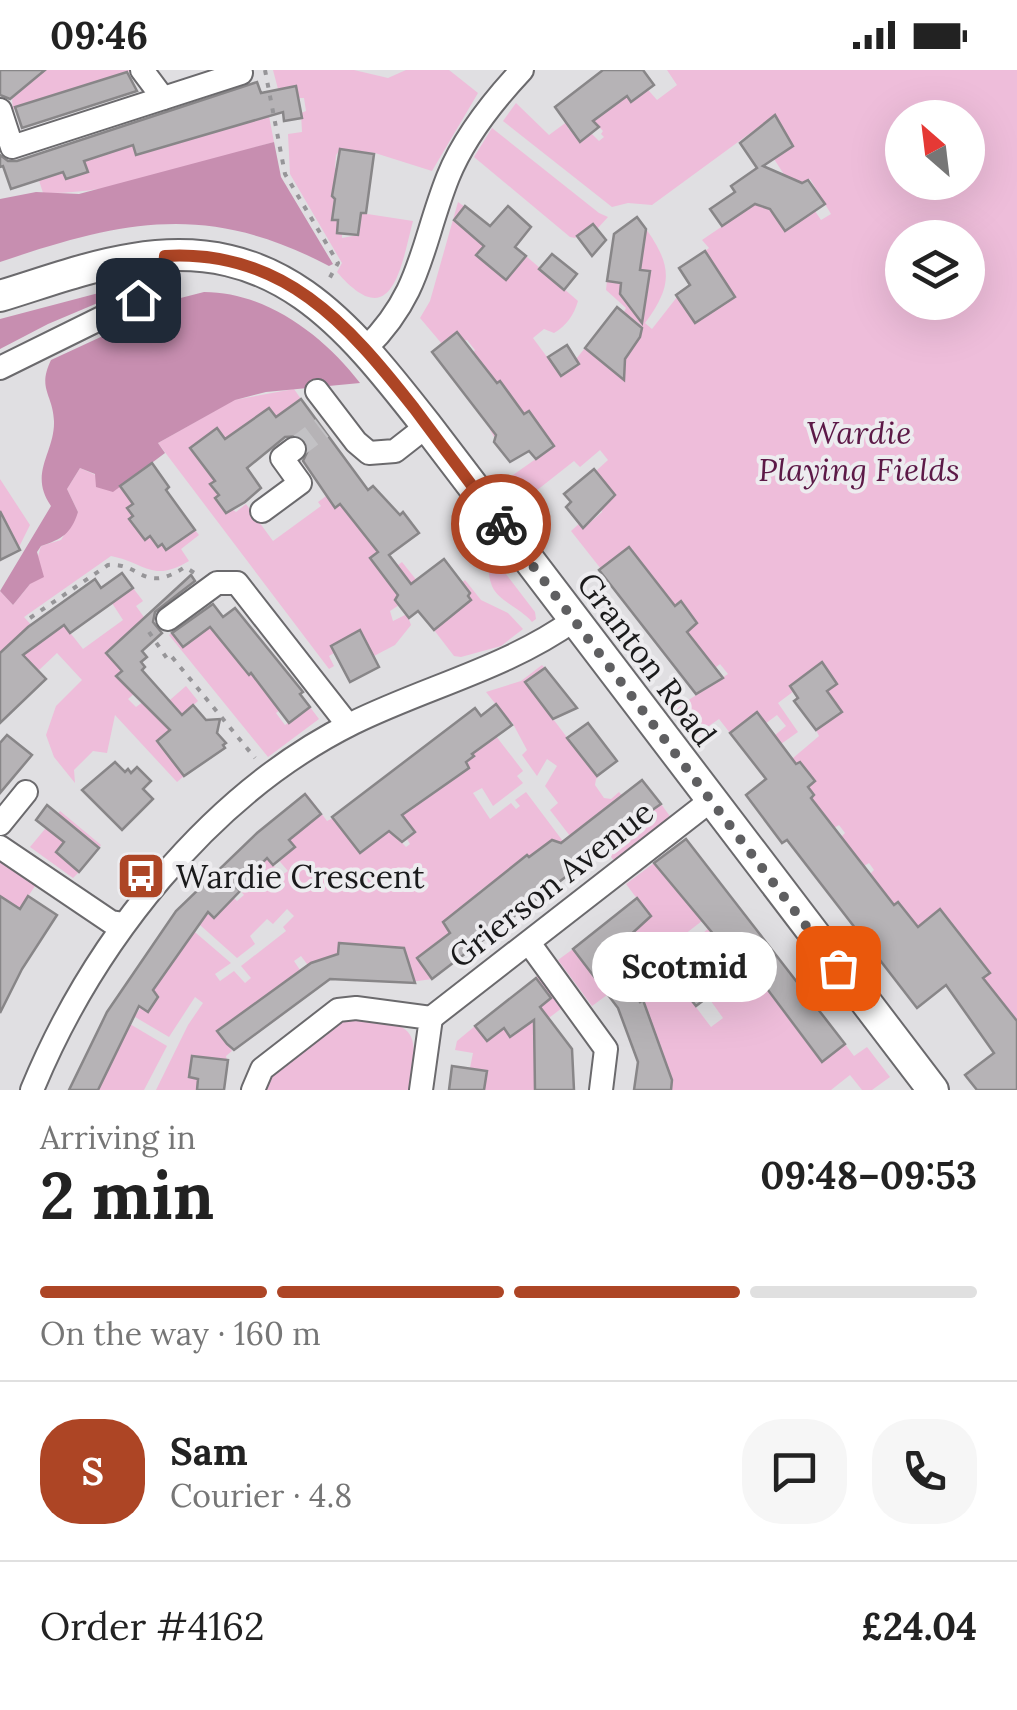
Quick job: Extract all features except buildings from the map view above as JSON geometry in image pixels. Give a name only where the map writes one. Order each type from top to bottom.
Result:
[{"type":"main road","name":"Granton Road","points":[[0,296],[108,264],[193,256],[247,266],[286,283],[317,303],[366,348],[933,1090]]},
{"type":"street","points":[[142,70],[163,98]]},
{"type":"street","points":[[366,348],[395,317],[411,290],[458,156],[487,112],[522,70]]},
{"type":"street","points":[[0,110],[12,147],[241,74]]},
{"type":"street","points":[[0,368],[150,294],[162,284],[165,256]]},
{"type":"street","points":[[317,390],[330,422],[362,448],[378,454],[395,452],[427,426]]},
{"type":"street","points":[[262,511],[300,483],[282,458],[294,449]]},
{"type":"street","points":[[168,619],[224,581],[237,583],[348,726]]},
{"type":"street","points":[[32,1090],[74,1001],[124,924],[193,845],[270,777],[348,726],[512,658],[574,620]]},
{"type":"street","points":[[0,824],[26,792]]},
{"type":"street","name":"Grierson Avenue","points":[[432,1018],[710,802]]},
{"type":"street","points":[[0,847],[111,922],[124,924]]},
{"type":"street","points":[[529,943],[606,1050],[601,1090]]},
{"type":"street","points":[[253,1090],[262,1069],[338,1010],[356,1008],[432,1018],[422,1090]]},
{"type":"path","points":[[266,70],[285,174],[338,264],[317,303]]},
{"type":"path","points":[[30,618],[108,565],[123,566],[150,579],[170,576],[185,567],[194,571],[208,590]]},
{"type":"path","points":[[168,619],[147,634],[168,660],[172,657],[270,777]]},
{"type":"green space","points":[[45,70],[130,71],[13,109],[12,99]]},
{"type":"green space","points":[[273,70],[354,70],[388,78],[406,70],[449,70],[478,93],[432,171],[375,153],[341,149],[336,155],[332,219],[338,220],[337,233],[342,238],[358,235],[361,213],[413,221],[398,274],[382,296],[370,298],[337,272],[342,263],[290,174],[288,134],[302,132],[304,98],[298,98],[296,86],[278,89]]},
{"type":"green space","name":"Wardie Playing Fields","points":[[667,70],[1017,70],[1017,1021],[983,978],[990,972],[974,952],[967,957],[941,910],[914,930],[898,902],[894,905],[870,874],[874,870],[869,863],[864,866],[841,837],[845,833],[839,825],[834,828],[811,798],[814,795],[786,764],[819,736],[816,730],[841,712],[827,691],[837,683],[823,663],[790,685],[794,691],[778,703],[798,732],[781,744],[774,736],[786,726],[777,715],[765,724],[756,713],[730,733],[719,719],[703,730],[700,743],[675,709],[728,674],[720,664],[715,668],[687,632],[697,622],[681,602],[670,610],[632,548],[601,569],[571,531],[580,523],[586,526],[602,512],[596,471],[608,460],[600,450],[580,467],[574,461],[522,502],[506,480],[550,449],[545,434],[528,411],[494,437],[490,430],[508,416],[508,392],[500,381],[496,383],[467,340],[457,333],[442,344],[420,318],[430,301],[458,202],[465,207],[454,221],[484,246],[477,256],[506,280],[526,256],[578,301],[562,327],[554,333],[544,329],[533,338],[561,376],[579,364],[576,359],[585,348],[617,374],[622,358],[630,353],[627,344],[641,325],[606,290],[607,281],[621,283],[620,295],[646,298],[650,272],[640,270],[644,243],[628,238],[644,226],[660,252],[666,274],[661,297],[645,323],[652,329],[677,297],[695,323],[735,297],[702,240],[755,204],[770,209],[815,211],[821,220],[831,214],[810,179],[802,183],[785,176],[774,159],[793,146],[775,115],[652,205],[628,203],[612,207],[503,121],[516,103],[549,135],[568,121],[568,128],[578,139],[592,134],[599,141],[604,137],[603,131],[593,121],[627,96],[632,102],[640,96],[636,89],[643,84],[657,100],[677,85]]},
{"type":"green space","points":[[269,116],[274,142],[160,176],[101,189],[43,193],[37,174],[62,167],[66,179],[87,172],[84,161],[133,145],[136,154]]},
{"type":"green space","points":[[492,128],[608,217],[597,229],[593,224],[575,238],[570,237],[474,157]]},
{"type":"green space","points":[[294,389],[301,399],[276,417],[268,408],[227,442],[217,428],[191,448],[217,479],[211,485],[219,495],[216,498],[236,512],[246,504],[273,541],[356,474],[337,501],[349,516],[358,510],[393,541],[370,559],[384,576],[402,562],[418,582],[397,595],[399,605],[390,611],[393,621],[407,614],[411,625],[395,645],[374,656],[360,631],[331,646],[334,653],[329,656],[334,666],[329,669],[158,443],[234,400]]},
{"type":"green space","points":[[80,468],[120,486],[133,504],[127,508],[133,516],[130,519],[144,539],[150,536],[162,544],[195,530],[199,535],[181,549],[189,561],[157,571],[111,556],[24,617],[44,639],[64,625],[83,649],[123,620],[112,603],[133,588],[143,601],[136,606],[146,620],[106,653],[122,671],[116,676],[124,685],[142,670],[129,684],[136,692],[128,699],[136,707],[144,701],[155,713],[186,686],[198,701],[178,719],[189,732],[164,735],[157,741],[184,776],[177,782],[115,715],[107,753],[93,751],[74,770],[75,783],[54,757],[46,735],[56,706],[82,680],[57,653],[38,671],[11,643],[0,653],[0,591],[13,605],[30,584],[41,546],[61,540],[78,512],[67,489]]},
{"type":"green space","points":[[0,479],[30,525],[19,547],[8,527],[0,531]]},
{"type":"green space","points":[[473,531],[535,612],[532,622],[493,589],[487,558],[467,544]]},
{"type":"green space","points":[[465,580],[481,600],[508,613],[523,629],[501,646],[461,657],[454,656],[434,630],[471,601],[470,593],[459,585]]},
{"type":"green space","points":[[210,627],[280,710],[276,713],[285,725],[310,707],[319,719],[268,757],[169,635],[172,633],[183,647]]},
{"type":"green space","points":[[542,665],[545,668],[526,683],[584,760],[605,745],[616,760],[596,779],[595,785],[604,798],[611,799],[619,792],[628,803],[614,814],[625,830],[661,804],[672,819],[615,862],[586,824],[570,836],[550,810],[558,803],[545,786],[557,766],[547,759],[537,776],[522,755],[527,750],[512,722],[499,725],[505,716],[486,692],[521,681]]},
{"type":"green space","points":[[486,723],[523,771],[517,776],[523,783],[493,806],[482,788],[473,793],[490,819],[511,803],[516,809],[520,806],[515,800],[526,792],[565,844],[537,867],[527,855],[512,867],[504,892],[495,880],[478,892],[487,905],[444,922],[450,933],[425,952],[430,960],[422,966],[432,979],[411,982],[404,948],[385,946],[383,958],[336,969],[333,978],[326,958],[318,961],[319,980],[301,956],[294,961],[300,970],[274,989],[279,996],[271,1002],[281,1016],[272,1023],[257,1002],[218,1030],[232,1051],[227,1060],[192,1056],[189,1077],[198,1079],[197,1090],[156,1090],[203,1003],[195,997],[169,1037],[113,1004],[135,1016],[141,1007],[148,1011],[158,997],[153,990],[188,940],[175,915],[231,963],[215,974],[220,981],[234,971],[245,983],[251,978],[241,966],[286,931],[283,927],[294,916],[287,909],[273,924],[267,919],[250,936],[255,944],[237,958],[181,908],[202,911],[214,918],[230,894],[237,901],[244,895],[237,887],[267,858],[282,875],[288,871],[256,834],[282,858],[295,847],[289,840],[313,820],[306,793],[327,821],[333,818],[359,853],[387,827],[406,847],[410,844],[407,839],[415,832],[398,814],[449,783],[473,757],[467,748]]},
{"type":"green space","points":[[60,811],[101,845],[99,848],[75,829],[56,852],[79,872],[73,878],[30,847]]},
{"type":"green space","points":[[0,858],[37,883],[19,910],[0,896]]},
{"type":"green space","points":[[654,863],[671,885],[683,876],[690,886],[680,894],[692,910],[703,903],[711,914],[658,955],[672,975],[659,989],[663,994],[680,986],[711,1027],[723,1018],[708,997],[717,990],[702,970],[693,970],[684,955],[690,951],[691,943],[709,928],[724,948],[732,942],[776,999],[798,983],[801,988],[779,1006],[821,1062],[845,1044],[854,1056],[867,1047],[890,1077],[872,1090],[862,1090],[850,1075],[831,1090],[671,1090],[655,1031],[637,999],[607,995],[592,1006],[558,960],[573,949],[593,975],[619,954],[615,949],[631,936],[616,915],[650,916],[626,884]]},
{"type":"green space","points":[[539,975],[562,1008],[533,1030],[545,1046],[561,1034],[566,1040],[555,1041],[537,1090],[475,1090],[487,1073],[470,1068],[473,1053],[455,1050],[457,1041],[475,1026],[487,1041],[497,1033],[492,1013],[510,1037],[524,1027],[521,1021],[551,997],[536,977]]},
{"type":"green space","points":[[108,1011],[167,1046],[144,1090],[98,1090]]},
{"type":"green space","points":[[345,1018],[384,1022],[406,1030],[414,1049],[409,1090],[260,1090],[263,1080]]},
{"type":"shaded area","points":[[274,142],[281,177],[333,264],[329,266],[244,232],[166,224],[87,236],[0,262],[0,199],[36,192],[79,194]]},
{"type":"shaded area","points":[[129,285],[126,291],[0,349],[0,319]]},
{"type":"shaded area","points":[[204,292],[249,299],[271,308],[311,333],[360,383],[266,392],[235,400],[158,443],[165,453],[113,492],[96,487],[95,474],[80,468],[67,489],[78,512],[72,526],[65,535],[41,546],[37,552],[44,577],[30,584],[13,605],[0,591],[51,506],[42,473],[54,421],[45,378],[51,360],[131,323],[155,306],[164,309],[165,302]]},
{"type":"tunnel","points":[[294,449],[322,428]]},
{"type":"way so far","points":[[501,524],[838,968]]},
{"type":"place","name":"Wardie Crescent","points":[[141,876]]},
{"type":"place","name":"Scotmid","points":[[838,968]]},
{"type":"route","points":[[138,300],[162,284],[165,256],[179,255],[247,266],[301,292],[334,316],[366,348],[501,524]]}]
